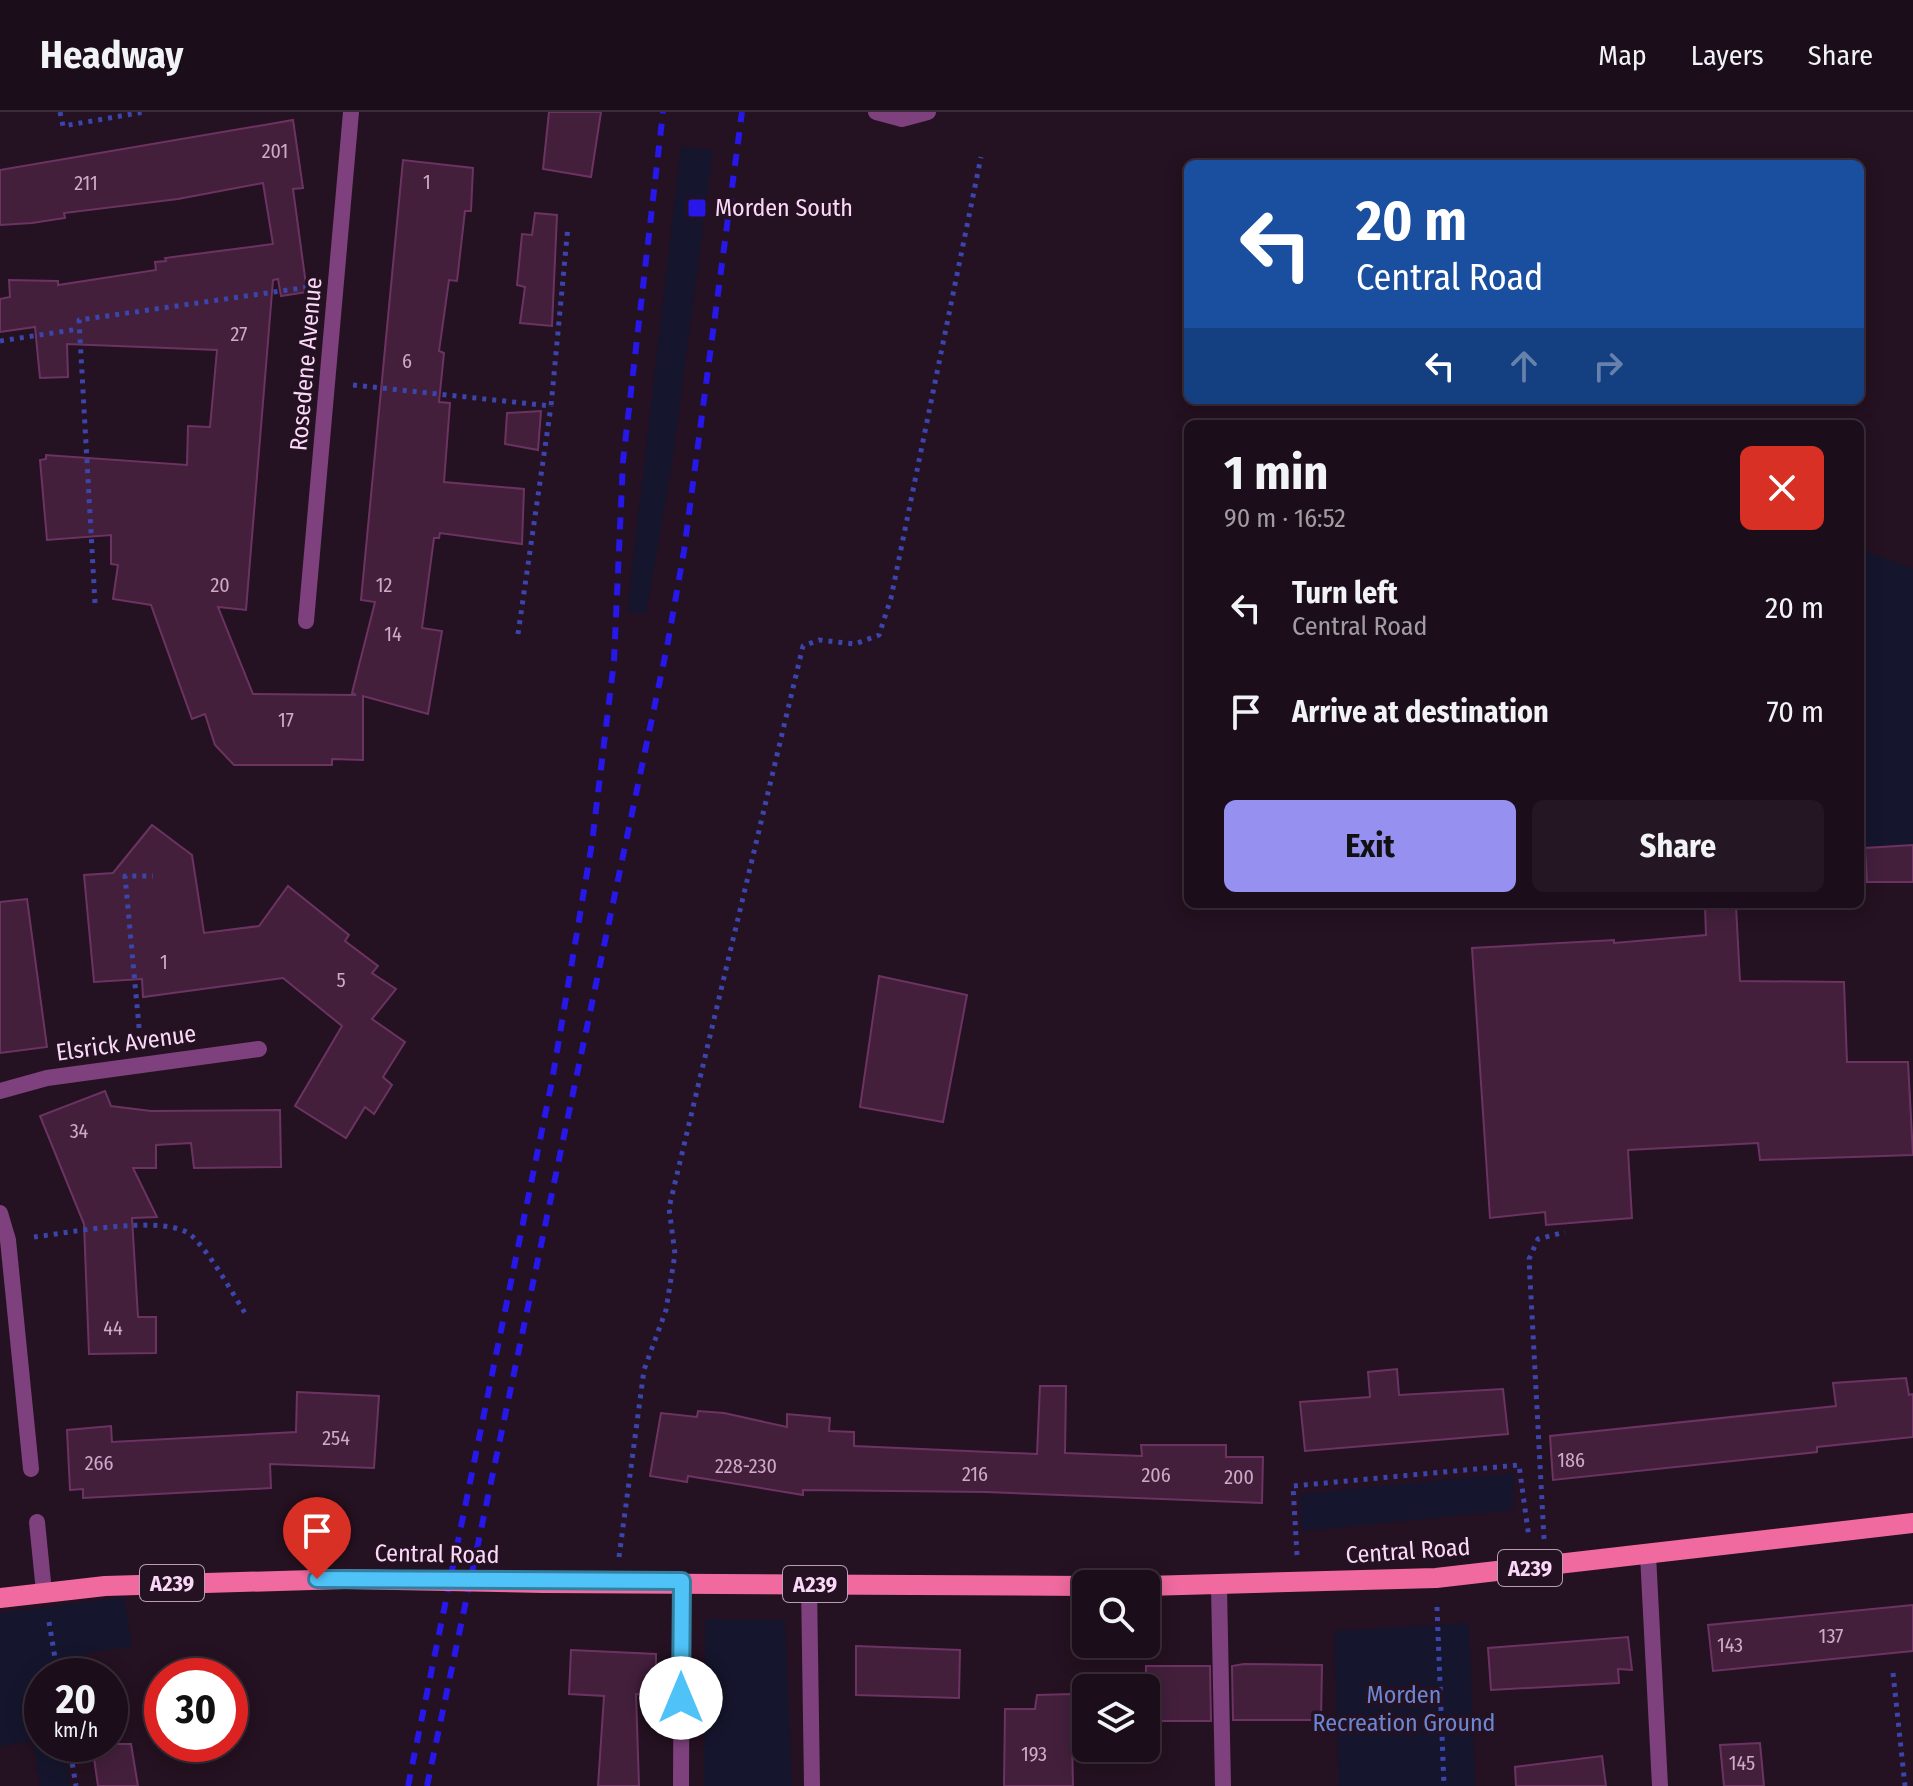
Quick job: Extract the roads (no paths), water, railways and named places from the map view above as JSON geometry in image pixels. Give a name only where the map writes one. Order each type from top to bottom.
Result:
[{"type":"main road","name":"Central Road","points":[[1160,1586],[1219,1587],[1436,1578],[1913,1523]]},
{"type":"main road","name":"Central Road","points":[[0,1598],[105,1586],[345,1579],[1072,1586]]},
{"type":"street","name":"Rosedene Avenue","points":[[306,621],[351,112]]},
{"type":"street","points":[[876,112],[902,119],[928,112]]},
{"type":"street","name":"Elsrick Avenue","points":[[0,1091],[47,1078],[259,1049]]},
{"type":"street","points":[[0,1213],[8,1240],[31,1469]]},
{"type":"street","points":[[37,1522],[44,1592]]},
{"type":"street","points":[[1648,1555],[1660,1786]]},
{"type":"street","points":[[681,1786],[682,1581]]},
{"type":"street","points":[[809,1584],[812,1786]]},
{"type":"street","points":[[1219,1587],[1223,1786]]},
{"type":"railway","points":[[408,1786],[552,1081],[592,843],[614,661],[623,461],[663,112]]},
{"type":"railway","points":[[427,1786],[667,647],[684,551],[742,112]]},
{"type":"place","name":"Morden South","points":[[697,208]]},
{"type":"park label","name":"Morden Recreation Ground","points":[[1404,1709]]}]
